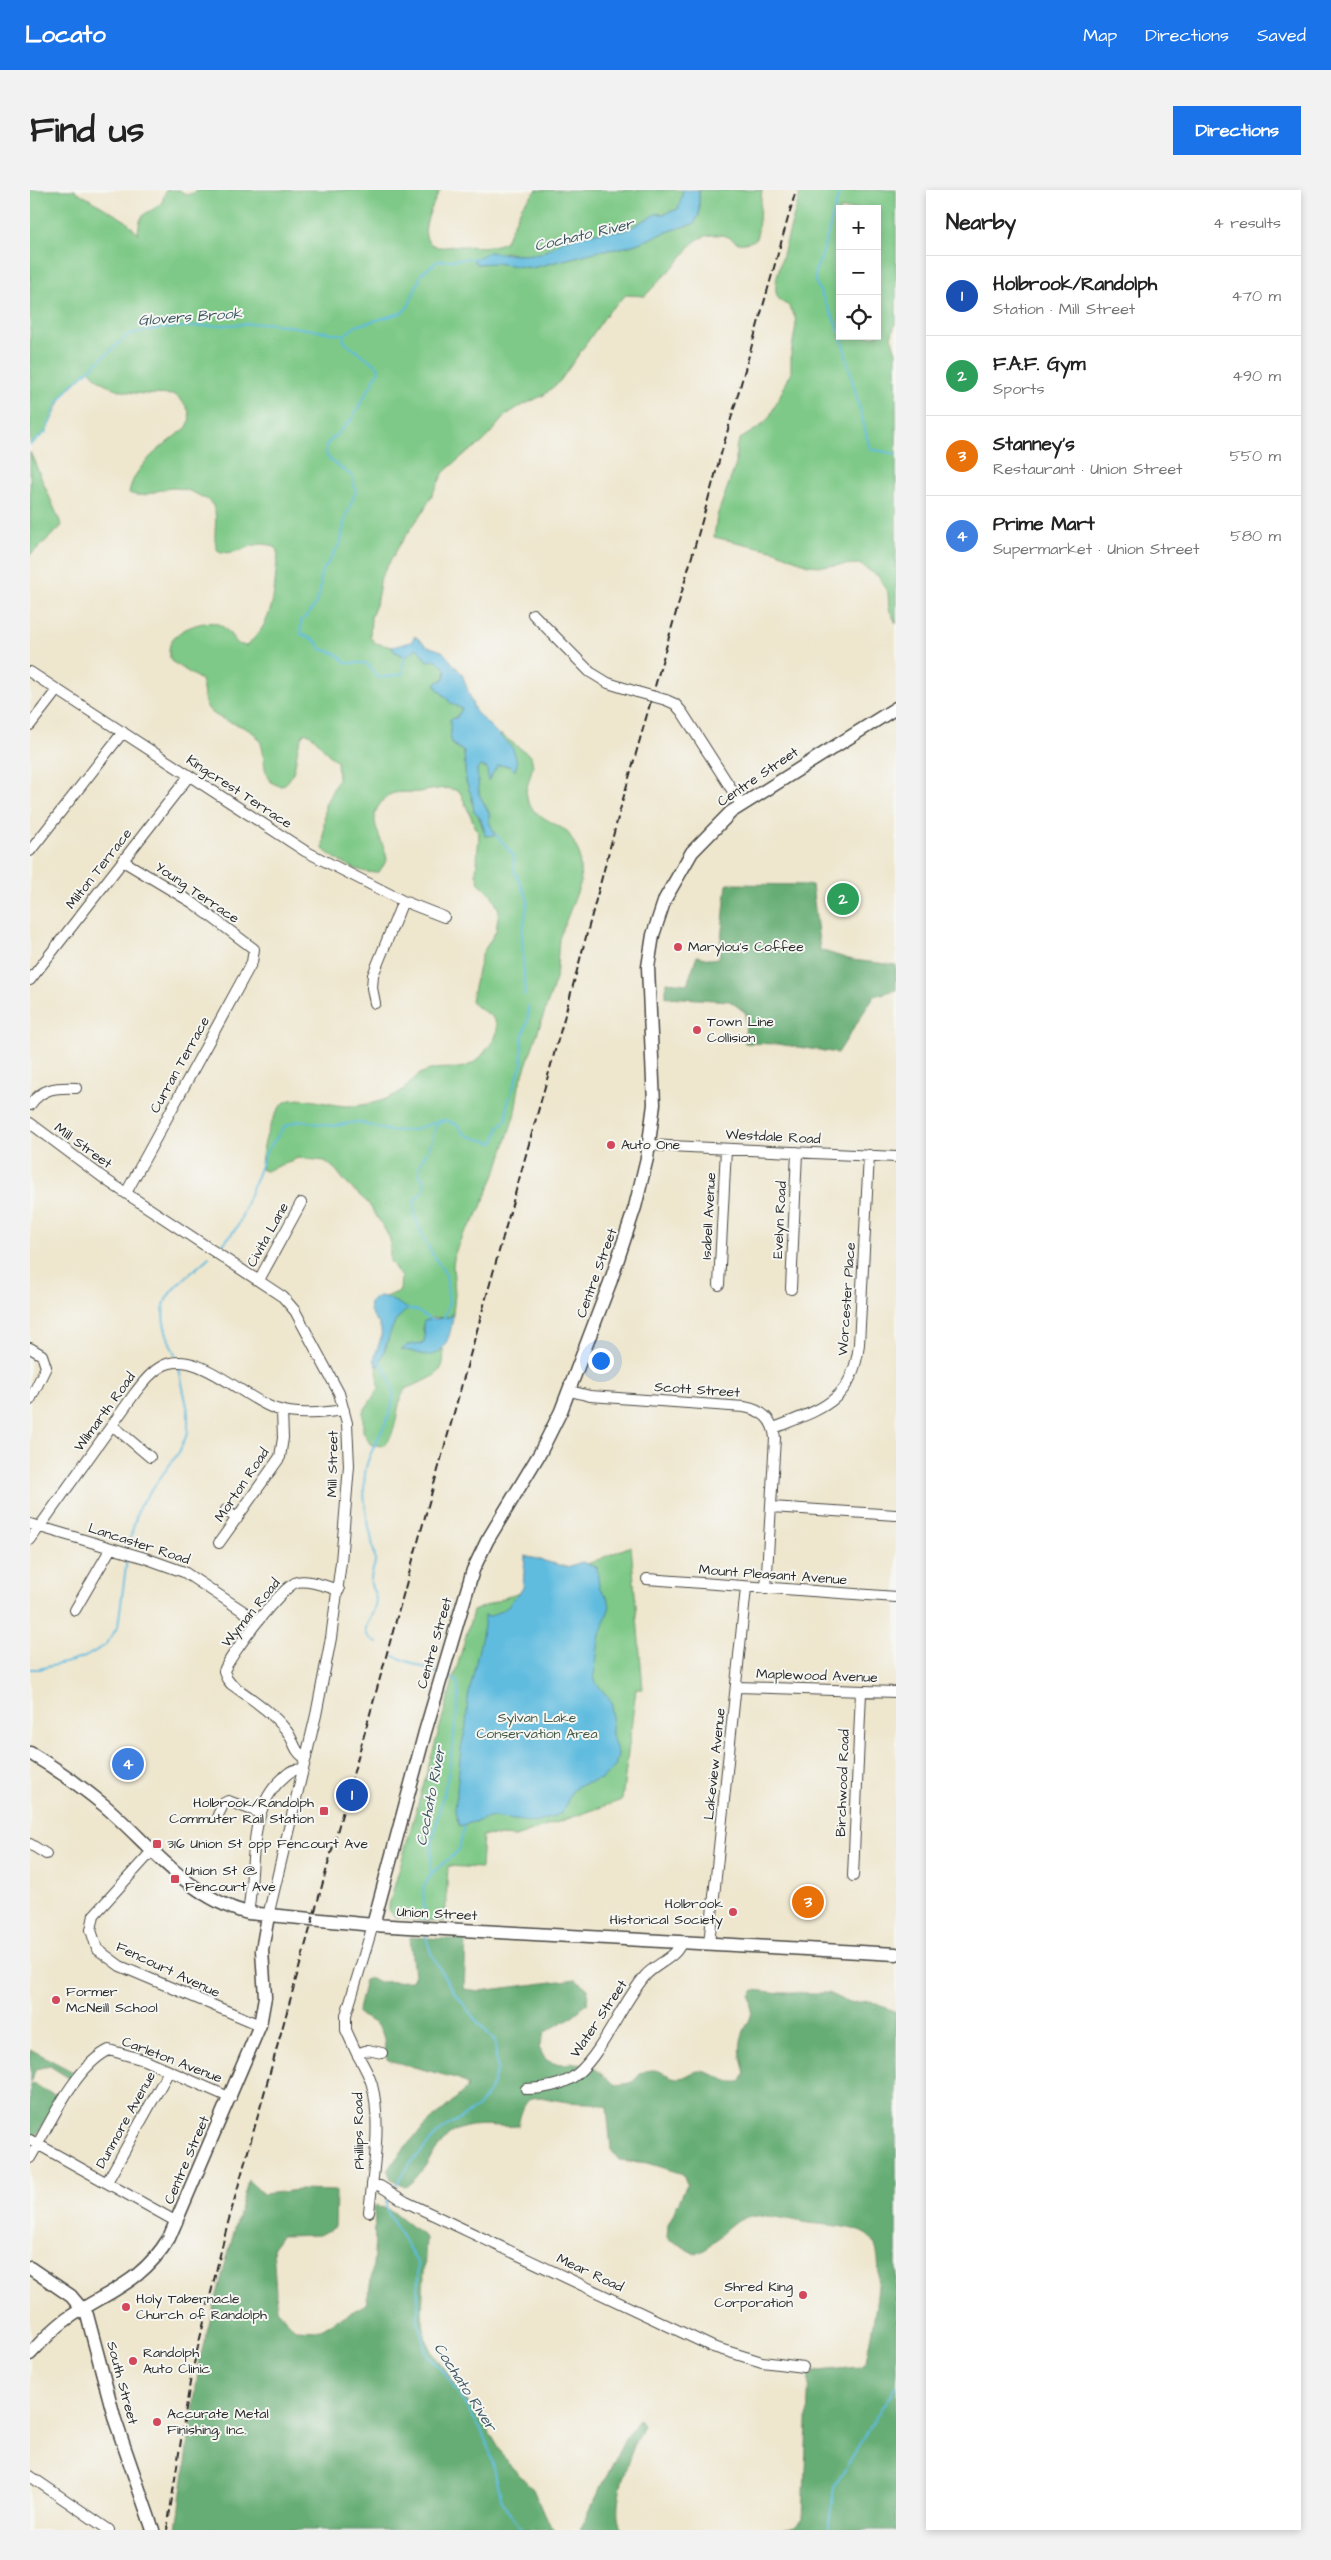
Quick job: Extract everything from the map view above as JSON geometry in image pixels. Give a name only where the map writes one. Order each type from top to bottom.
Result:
[{"type":"main road","name":"Centre Street","points":[[373,1925],[445,1664],[477,1560],[493,1529],[540,1453],[570,1391],[632,1218],[649,1144],[654,1084],[648,978],[655,928],[669,890],[685,861],[709,831],[741,804],[896,708]]},
{"type":"main road","name":"Union Street","points":[[30,1753],[87,1792],[198,1890],[228,1906],[248,1913],[373,1925],[896,1954]]},
{"type":"main road","name":"Centre Street","points":[[30,2354],[60,2324],[123,2287],[152,2263],[165,2245],[177,2222],[231,2098],[260,2025],[264,1997],[262,1950],[268,1916]]},
{"type":"main road","name":"South Street","points":[[30,2268],[71,2296],[84,2309],[94,2333],[115,2420],[153,2530]]},
{"type":"street","points":[[533,614],[590,672],[608,683],[675,704],[741,804]]},
{"type":"street","name":"Kingcrest Terrace","points":[[30,672],[305,851],[404,901],[444,917]]},
{"type":"street","points":[[30,725],[57,690]]},
{"type":"street","points":[[30,851],[124,732]]},
{"type":"street","name":"Milton Terrace","points":[[30,980],[189,776]]},
{"type":"street","name":"Young Terrace","points":[[124,861],[193,903],[254,949]]},
{"type":"street","points":[[376,1003],[372,988],[373,975],[404,901]]},
{"type":"street","name":"Curran Terrace","points":[[126,1193],[252,962],[254,949]]},
{"type":"street","points":[[30,1105],[42,1092],[61,1087],[76,1088]]},
{"type":"street","name":"Mill Street","points":[[30,1123],[83,1164],[283,1297],[295,1311],[338,1393],[344,1410],[349,1442],[349,1466],[332,1638],[306,1758],[268,1916]]},
{"type":"street","name":"Westdale Road","points":[[649,1144],[896,1157]]},
{"type":"street","name":"Isabell Avenue","points":[[720,1285],[726,1148]]},
{"type":"street","name":"Evelyn Road","points":[[791,1289],[797,1152]]},
{"type":"street","name":"Worcester Place","points":[[774,1428],[832,1403],[841,1395],[854,1372],[859,1344],[869,1156]]},
{"type":"street","name":"Civita Lane","points":[[258,1280],[301,1203]]},
{"type":"street","points":[[30,1348],[42,1356],[46,1367],[30,1400]]},
{"type":"street","name":"Wilmarth Road","points":[[30,1540],[35,1526],[149,1376],[166,1364],[174,1362],[200,1366],[257,1400],[282,1411],[317,1413],[344,1410]]},
{"type":"street","name":"Scott Street","points":[[570,1391],[590,1396],[744,1407],[763,1414],[774,1428]]},
{"type":"street","name":"Morton Road","points":[[219,1543],[280,1457],[283,1438],[282,1411]]},
{"type":"street","points":[[112,1425],[150,1457]]},
{"type":"street","points":[[766,1589],[775,1446],[774,1428]]},
{"type":"street","points":[[771,1507],[896,1514]]},
{"type":"street","points":[[226,1510],[237,1518]]},
{"type":"street","name":"Lancaster Road","points":[[35,1526],[184,1572],[258,1621]]},
{"type":"street","points":[[75,1610],[111,1548]]},
{"type":"street","name":"Mount Pleasant Avenue","points":[[647,1579],[746,1588],[896,1597]]},
{"type":"street","name":"Wyman Road","points":[[306,1758],[298,1754],[292,1738],[280,1723],[231,1684],[225,1676],[227,1664],[258,1621],[284,1590],[296,1582],[310,1583],[338,1590]]},
{"type":"street","name":"Lakeview Avenue","points":[[709,1944],[746,1588]]},
{"type":"street","name":"Maplewood Avenue","points":[[737,1687],[896,1692]]},
{"type":"street","name":"Birchwood Road","points":[[853,1876],[861,1692]]},
{"type":"street","points":[[248,1913],[254,1845],[261,1813],[269,1794],[276,1784],[292,1771],[303,1770]]},
{"type":"street","points":[[218,1815],[224,1803],[228,1801],[261,1813]]},
{"type":"street","points":[[30,1844],[46,1854]]},
{"type":"street","name":"Fencourt Avenue","points":[[153,1850],[94,1915],[91,1930],[97,1949],[120,1966],[260,2025]]},
{"type":"street","points":[[373,1925],[345,2020],[347,2034],[357,2054],[368,2050],[382,2053]]},
{"type":"street","name":"Water Street","points":[[526,2090],[561,2082],[576,2075],[589,2060],[642,1979],[656,1965],[678,1951],[681,1942]]},
{"type":"street","name":"Carleton Avenue","points":[[34,2142],[73,2084],[108,2050],[120,2052],[169,2071],[231,2098]]},
{"type":"street","name":"Phillips Road","points":[[357,2054],[369,2076],[374,2093],[375,2151],[369,2212]]},
{"type":"street","name":"Dunmore Avenue","points":[[107,2182],[169,2071]]},
{"type":"street","points":[[30,2158],[34,2142],[177,2222]]},
{"type":"street","name":"Mear Road","points":[[372,2184],[713,2346],[762,2362],[803,2367]]},
{"type":"street","points":[[30,2476],[109,2530]]},
{"type":"green space","points":[[30,190],[74,190],[126,221],[138,234],[143,216],[162,202],[166,190],[180,190],[186,195],[194,193],[196,190],[440,190],[427,222],[426,238],[431,244],[439,247],[476,247],[505,242],[522,206],[537,190],[683,190],[678,209],[664,214],[656,214],[624,231],[605,231],[567,239],[540,254],[518,255],[505,252],[477,264],[495,263],[532,268],[603,250],[626,247],[693,224],[699,215],[699,190],[762,190],[757,239],[739,243],[721,235],[703,237],[692,245],[645,296],[626,295],[609,311],[560,381],[544,395],[505,416],[482,443],[465,454],[444,472],[424,510],[399,546],[381,577],[376,605],[371,617],[370,637],[375,643],[392,647],[394,651],[406,657],[417,648],[421,650],[423,657],[437,660],[446,670],[444,679],[436,683],[436,687],[451,703],[463,709],[451,722],[451,743],[464,752],[466,781],[474,811],[478,815],[484,831],[496,835],[489,822],[489,813],[479,794],[477,769],[479,766],[487,768],[488,779],[498,765],[510,766],[515,770],[516,758],[500,734],[531,756],[533,766],[526,791],[528,802],[534,811],[567,831],[579,853],[581,882],[559,939],[556,979],[519,1086],[515,1113],[497,1170],[476,1218],[462,1236],[455,1253],[453,1265],[455,1294],[453,1314],[449,1317],[430,1318],[422,1326],[425,1337],[423,1343],[408,1345],[402,1350],[429,1355],[443,1349],[444,1359],[442,1366],[439,1372],[428,1380],[405,1389],[399,1403],[392,1434],[382,1446],[370,1444],[363,1431],[363,1412],[379,1388],[377,1370],[387,1345],[389,1334],[397,1317],[402,1313],[399,1306],[386,1297],[400,1291],[401,1277],[390,1261],[390,1239],[368,1203],[325,1161],[298,1158],[266,1171],[262,1170],[262,1155],[275,1115],[279,1108],[289,1100],[297,1099],[347,1106],[377,1102],[398,1093],[424,1072],[442,1068],[465,1067],[472,1064],[492,1042],[497,1032],[494,1019],[477,1007],[471,1000],[482,954],[496,931],[499,910],[491,894],[479,883],[476,873],[479,835],[460,792],[445,788],[394,793],[389,795],[378,806],[376,811],[375,823],[387,860],[379,872],[365,872],[342,862],[323,849],[325,805],[338,779],[337,761],[314,738],[305,732],[301,738],[292,775],[282,786],[274,784],[267,774],[262,745],[254,733],[222,719],[209,710],[205,703],[201,680],[171,661],[169,649],[171,642],[178,634],[190,627],[210,622],[219,624],[238,644],[246,646],[256,636],[263,626],[272,604],[278,555],[276,548],[261,544],[233,552],[225,553],[218,551],[215,540],[216,519],[213,506],[206,499],[187,490],[167,488],[145,495],[129,493],[135,476],[146,462],[188,425],[189,412],[182,401],[175,395],[140,394],[118,390],[98,379],[89,370],[63,395],[46,432],[30,445]]},
{"type":"green space","points":[[801,190],[896,190],[896,320],[891,337],[896,352],[896,623],[889,609],[888,593],[878,576],[859,564],[808,565],[776,551],[714,537],[717,516],[736,464],[736,448],[740,439],[758,428],[769,418],[791,373],[791,354],[796,325],[795,317],[788,305],[780,300],[776,290],[777,276]]},
{"type":"green space","points":[[30,452],[62,526],[30,555]]},
{"type":"green space","points":[[727,884],[812,885],[820,950],[852,960],[896,965],[896,990],[874,996],[838,1053],[777,1044],[745,1043],[746,1013],[730,1001],[666,997],[666,982],[687,984],[697,956],[710,959],[719,958]]},
{"type":"green space","name":"Sylvan Lake Conservation Area","points":[[631,1546],[643,1689],[636,1689],[622,1800],[515,1837],[483,1835],[481,1868],[448,1866],[445,1922],[395,1917],[389,1910],[389,1905],[473,1611]]},
{"type":"green space","points":[[410,1937],[466,1940],[464,1989],[480,1991],[576,1979],[588,1989],[587,2004],[570,2018],[545,2032],[539,2048],[548,2061],[560,2064],[574,2063],[590,2066],[616,2085],[632,2082],[642,2073],[651,2070],[677,2078],[699,2071],[728,2081],[740,2082],[745,2073],[740,2045],[751,2016],[752,2005],[750,1996],[754,1990],[781,1993],[828,1993],[849,2003],[870,2001],[896,2012],[896,2530],[779,2530],[796,2526],[803,2518],[809,2375],[818,2371],[860,2367],[866,2361],[879,2276],[875,2244],[868,2235],[840,2226],[756,2216],[740,2219],[728,2227],[703,2251],[696,2254],[667,2238],[668,2225],[687,2184],[683,2174],[648,2163],[619,2160],[611,2150],[607,2107],[593,2103],[574,2103],[542,2097],[530,2100],[525,2105],[518,2126],[480,2125],[457,2130],[450,2134],[411,2182],[405,2186],[391,2179],[388,2171],[405,2147],[468,2085],[459,2079],[388,2060],[385,2055],[383,2035],[380,2030],[374,2023],[357,2014],[365,1980],[372,1978],[379,1982],[412,1981],[414,1977]]},
{"type":"green space","points":[[30,2049],[75,2073],[72,2080],[50,2066],[36,2069],[30,2082]]},
{"type":"green space","points":[[30,2083],[60,2097],[36,2136],[30,2132]]},
{"type":"green space","points":[[248,2180],[263,2194],[299,2190],[336,2191],[335,2227],[320,2235],[281,2236],[273,2247],[277,2309],[295,2329],[319,2330],[366,2304],[373,2269],[374,2209],[376,2205],[392,2211],[426,2238],[422,2312],[425,2337],[435,2356],[493,2438],[507,2462],[533,2489],[545,2517],[555,2530],[177,2530],[200,2358]]},
{"type":"green space","points":[[639,2420],[643,2426],[633,2448],[620,2493],[618,2520],[622,2530],[580,2530],[627,2435]]},
{"type":"water","points":[[683,190],[699,190],[699,215],[694,224],[638,243],[532,268],[495,263],[477,264],[473,261],[488,252],[518,255],[540,254],[567,239],[605,231],[624,231],[656,214],[664,214],[678,209]]},
{"type":"water","points":[[415,636],[427,646],[442,651],[462,674],[475,711],[513,749],[517,762],[515,771],[510,766],[498,765],[488,781],[487,768],[480,766],[477,769],[479,794],[489,813],[489,822],[496,835],[485,836],[483,825],[474,811],[466,781],[464,752],[451,743],[450,719],[456,718],[462,709],[451,703],[436,687],[436,683],[444,679],[446,670],[437,660],[427,661],[417,648],[406,657],[394,651],[392,647],[411,642]]},
{"type":"water","points":[[379,1296],[386,1297],[409,1309],[396,1320],[377,1367],[375,1358],[381,1330],[370,1311],[370,1302]]},
{"type":"water","points":[[453,1314],[449,1335],[443,1348],[438,1353],[424,1355],[401,1350],[408,1345],[423,1343],[425,1338],[424,1321],[449,1317]]},
{"type":"water","points":[[525,1556],[567,1567],[582,1562],[597,1567],[599,1587],[608,1599],[610,1606],[600,1635],[594,1676],[596,1683],[612,1702],[612,1736],[618,1754],[615,1767],[601,1779],[578,1786],[572,1791],[562,1813],[536,1823],[493,1817],[459,1826],[455,1811],[461,1748],[466,1726],[468,1698],[484,1626],[484,1615],[489,1617],[506,1608],[523,1588]]},
{"type":"waterway","points":[[836,324],[815,281],[815,271],[821,258],[840,190]]},
{"type":"waterway","name":"Cochato River","points":[[405,654],[402,674],[379,678],[366,663],[346,663],[337,654],[321,649],[316,641],[301,634],[301,621],[317,601],[321,582],[320,575],[341,542],[344,522],[356,491],[352,476],[330,460],[326,453],[326,445],[351,420],[379,371],[378,366],[344,341],[344,335],[356,326],[401,313],[408,307],[422,273],[438,261],[477,258]]},
{"type":"waterway","name":"Glovers Brook","points":[[30,445],[46,432],[58,402],[71,386],[129,334],[162,328],[269,323],[344,335]]},
{"type":"waterway","points":[[842,340],[870,449],[896,454]]},
{"type":"waterway","name":"Cochato River","points":[[496,835],[514,856],[514,870],[528,900],[522,935],[525,995]]},
{"type":"waterway","name":"Cochato River","points":[[444,1319],[449,1302],[446,1275],[425,1242],[414,1214],[415,1200],[424,1189],[425,1184],[419,1173],[420,1164],[430,1146],[436,1126],[445,1120],[458,1125],[468,1136],[492,1143],[495,1142],[499,1127],[507,1119],[507,1105],[522,1064],[522,1037],[528,1020],[528,1006]]},
{"type":"waterway","points":[[220,1248],[238,1226],[266,1152],[285,1126],[299,1121],[334,1126],[357,1122],[390,1131],[413,1130],[442,1120]]},
{"type":"waterway","points":[[175,1355],[167,1335],[164,1320],[164,1308],[167,1298],[173,1289],[209,1257]]},
{"type":"waterway","name":"Cochato River","points":[[406,1309],[416,1310],[431,1320]]},
{"type":"waterway","name":"Cochato River","points":[[377,1643],[369,1638],[366,1633],[366,1627],[376,1602],[375,1594],[371,1587],[375,1558],[365,1507],[364,1485],[367,1462],[392,1405],[391,1381],[380,1361]]},
{"type":"waterway","points":[[128,1546],[139,1507],[179,1452],[188,1432],[188,1411],[179,1369]]},
{"type":"waterway","points":[[30,1669],[39,1669],[85,1657],[106,1645],[118,1626],[127,1559]]},
{"type":"waterway","name":"Cochato River","points":[[394,1656],[437,1673]]},
{"type":"waterway","name":"Cochato River","points":[[425,1920],[423,1888],[431,1874],[432,1842],[449,1771],[459,1696],[457,1681],[446,1675]]},
{"type":"waterway","points":[[431,1874],[459,1850],[464,1827]]},
{"type":"waterway","name":"Cochato River","points":[[393,2189],[410,2164],[440,2131],[478,2107],[490,2091],[497,2071],[495,2041],[474,2018],[449,1985],[431,1953],[425,1933]]},
{"type":"waterway","name":"Cochato River","points":[[389,2195],[386,2204],[388,2213],[418,2264],[418,2320],[426,2353],[446,2375],[481,2430],[489,2448],[502,2501],[522,2530]]},
{"type":"waterway","points":[[828,2530],[834,2488],[896,2385]]},
{"type":"railway","points":[[167,2530],[191,2376],[226,2230],[568,1004],[623,799],[796,190]]},
{"type":"place","name":"F.A.F. Gym","points":[[843,899]]},
{"type":"place","name":"Marylou's Coffee","points":[[678,947]]},
{"type":"place","name":"Town Line Collision","points":[[697,1030]]},
{"type":"place","name":"Auto One","points":[[611,1145]]},
{"type":"place","name":"Prime Mart","points":[[128,1764]]},
{"type":"place","name":"Holbrook/Randolph","points":[[352,1795]]},
{"type":"place","name":"Holbrook/Randolph Commuter Rail Station","points":[[324,1811]]},
{"type":"place","name":"316 Union St opp Fencourt Ave","points":[[157,1844]]},
{"type":"place","name":"Union St @ Fencourt Ave","points":[[175,1879]]},
{"type":"place","name":"Stanney's","points":[[808,1902]]},
{"type":"place","name":"Holbrook Historical Society","points":[[733,1912]]},
{"type":"place","name":"Former McNeill School","points":[[56,2000]]},
{"type":"place","name":"Shred King Corporation","points":[[803,2295]]},
{"type":"place","name":"Holy Tabernacle Church of Randolph","points":[[126,2307]]},
{"type":"place","name":"Randolph Auto Clinic","points":[[133,2361]]},
{"type":"place","name":"Accurate Metal Finishing, Inc.","points":[[157,2422]]}]
